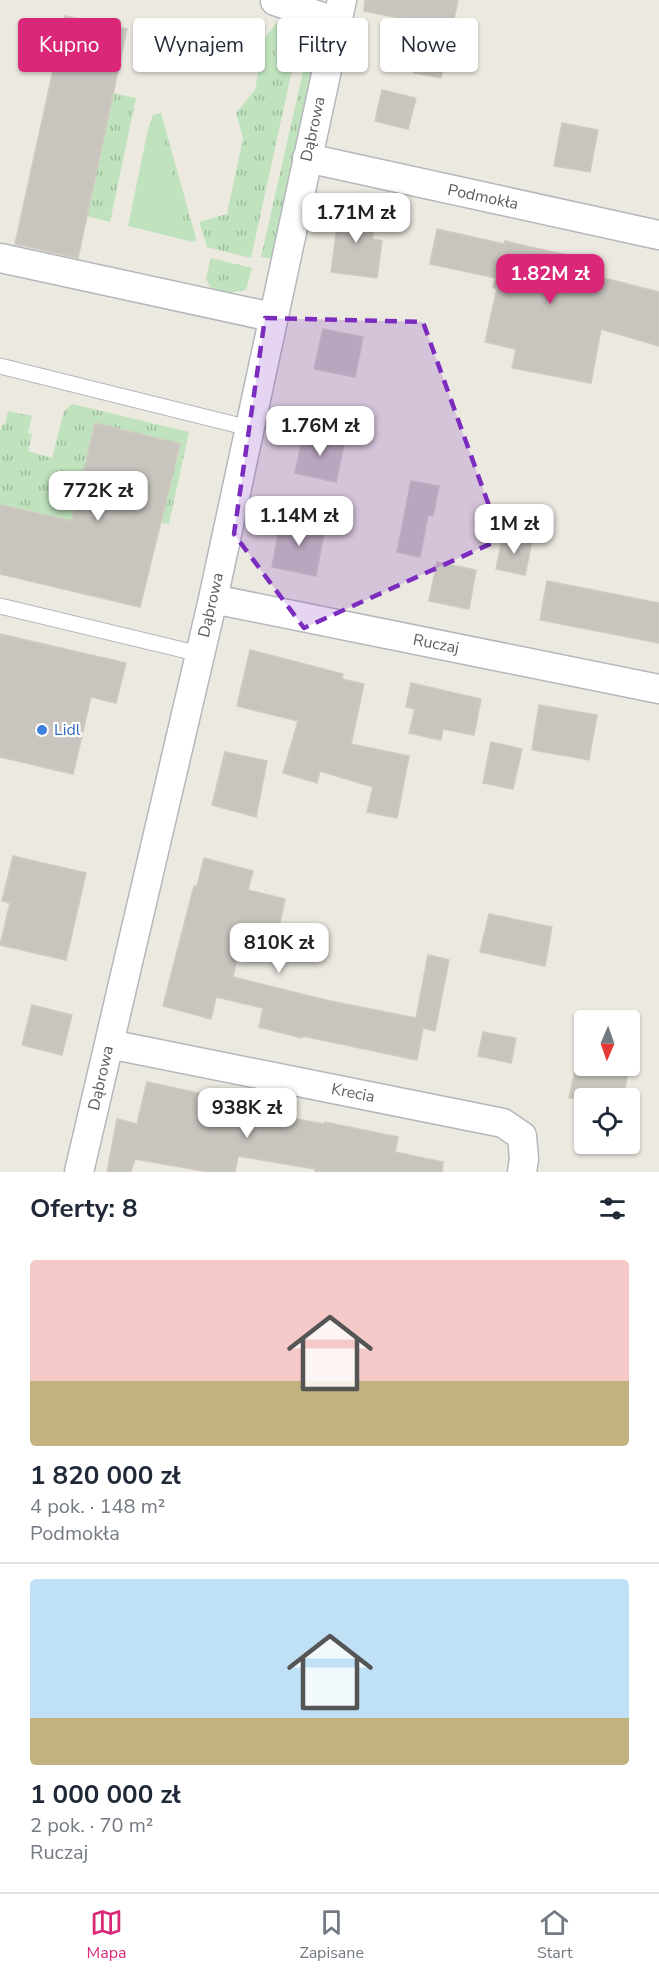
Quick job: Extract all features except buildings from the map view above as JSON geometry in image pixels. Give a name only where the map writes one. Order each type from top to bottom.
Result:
[{"type":"street","points":[[275,1],[339,11]]},
{"type":"street","name":"Dąbrowa","points":[[79,1172],[213,599],[339,11]]},
{"type":"street","name":"Podmokła","points":[[307,158],[659,236]]},
{"type":"street","points":[[0,258],[272,317]]},
{"type":"street","name":"Ruczaj","points":[[213,599],[659,689]]},
{"type":"street","name":"Krecia","points":[[109,1044],[503,1123],[522,1136],[525,1159],[522,1172]]},
{"type":"lane","points":[[0,366],[249,428]]},
{"type":"lane","points":[[0,606],[200,654]]},
{"type":"highlighted area","points":[[265,318],[423,322],[501,539],[304,628],[234,534]]},
{"type":"green space","points":[[277,22],[277,72],[292,72],[251,258],[207,247],[199,222],[227,214],[243,138],[236,113],[255,90],[258,72],[265,72],[265,38]]},
{"type":"green space","points":[[303,72],[312,72],[272,259],[261,257]]},
{"type":"green space","points":[[113,93],[136,98],[110,222],[87,216]]},
{"type":"green space","points":[[161,113],[196,238],[195,242],[187,241],[189,241],[151,125],[148,129],[153,115]]},
{"type":"green space","points":[[151,125],[161,128],[189,241],[128,226],[148,129]]},
{"type":"green space","points":[[211,258],[252,268],[246,290],[227,293],[211,289],[206,278]]},
{"type":"green space","points":[[72,404],[189,432],[169,524],[161,523],[179,444],[95,424],[72,521],[0,505],[0,431],[2,424],[5,424],[8,411],[32,416],[28,433],[32,434],[28,451],[52,458],[64,411]]},
{"type":"place","name":"Lidl","points":[[42,730]]}]
